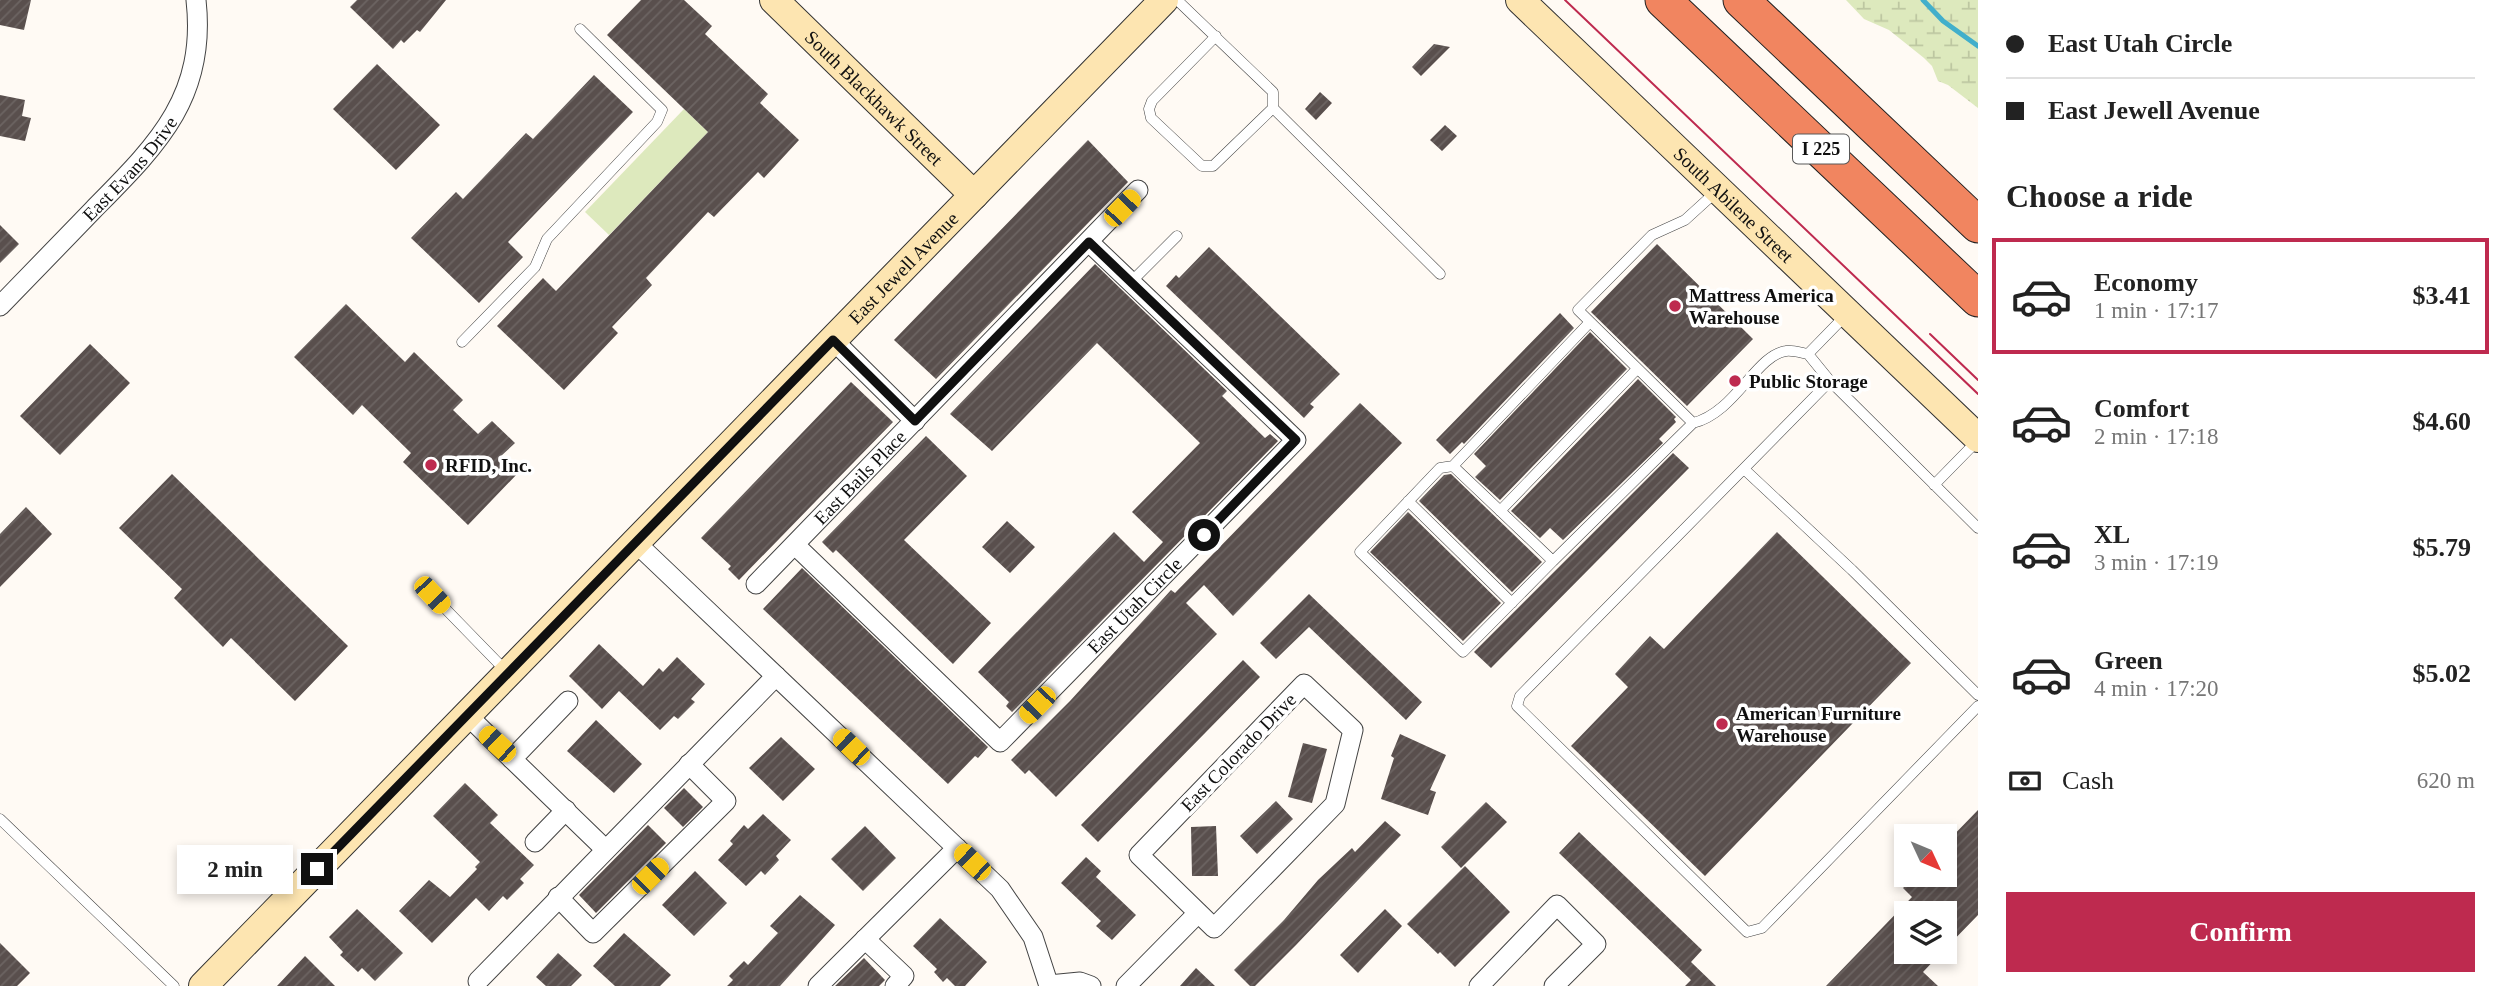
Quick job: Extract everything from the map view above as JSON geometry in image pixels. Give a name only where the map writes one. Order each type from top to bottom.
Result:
[{"type":"highway","name":"I 225","points":[[1663,0],[1978,299]]},
{"type":"highway","name":"I 225","points":[[1741,0],[1978,225]]},
{"type":"street","name":"East Evans Drive","points":[[0,306],[141,161],[170,126],[192,73],[198,33],[196,0]]},
{"type":"street","name":"South Blackhawk Street","points":[[774,0],[974,195]]},
{"type":"street","name":"East Jewell Avenue","points":[[204,985],[1164,0]]},
{"type":"street","name":"South Abilene Street","points":[[1520,0],[1978,439]]},
{"type":"street","name":"East Bails Place","points":[[756,584],[1138,190]]},
{"type":"street","name":"East Utah Circle","points":[[794,545],[1000,742],[1296,440],[1089,242]]},
{"type":"street","points":[[833,340],[915,421]]},
{"type":"street","points":[[635,542],[1000,889],[1019,912],[1037,946],[1049,986],[1080,982],[1091,986]]},
{"type":"street","points":[[478,982],[776,676]]},
{"type":"street","name":"East Colorado Drive","points":[[1304,684],[1353,730],[1335,804],[1214,928],[1198,912],[1139,855],[1304,684]]},
{"type":"street","points":[[512,759],[568,701]]},
{"type":"street","points":[[467,715],[605,849]]},
{"type":"street","points":[[558,897],[593,933],[726,801],[688,765]]},
{"type":"street","points":[[535,842],[566,810]]},
{"type":"street","points":[[818,986],[957,848]]},
{"type":"street","points":[[1479,986],[1557,905],[1596,944],[1554,986]]},
{"type":"street","points":[[1126,986],[1198,912]]},
{"type":"street","points":[[865,939],[904,976],[895,986]]},
{"type":"lane","points":[[1177,0],[1273,92],[1273,108],[1440,274]]},
{"type":"lane","points":[[462,342],[535,267],[547,239],[657,122],[662,110],[580,29]]},
{"type":"lane","points":[[1216,36],[1152,100],[1149,109],[1151,118],[1202,166],[1213,166],[1273,108]]},
{"type":"lane","points":[[1693,423],[1578,310],[1653,235],[1685,220],[1718,190]]},
{"type":"lane","points":[[1131,282],[1177,236]]},
{"type":"lane","points":[[1808,354],[1847,314]]},
{"type":"lane","points":[[1590,322],[1452,466],[1440,468],[1360,552],[1463,652],[1693,423],[1710,419],[1772,358],[1787,351],[1808,354],[1830,381],[1978,528]]},
{"type":"lane","points":[[1500,511],[1637,369]]},
{"type":"lane","points":[[1830,381],[1520,696],[1517,706],[1747,932],[1762,928],[1978,706]]},
{"type":"lane","points":[[1934,485],[1978,439]]},
{"type":"lane","points":[[1452,466],[1553,561]]},
{"type":"lane","points":[[1744,469],[1978,695]]},
{"type":"lane","points":[[1408,501],[1512,603]]},
{"type":"lane","points":[[432,595],[508,673]]},
{"type":"lane","points":[[0,819],[174,986]]},
{"type":"green space","points":[[1846,0],[1978,0],[1978,108],[1948,85],[1938,81],[1932,66],[1924,58],[1889,30],[1864,19]]},
{"type":"green space","points":[[684,109],[708,132],[609,235],[585,212]]},
{"type":"building","points":[[0,0],[31,0],[24,30],[0,25]]},
{"type":"building","points":[[357,0],[446,0],[420,32],[417,30],[404,43],[401,40],[393,49],[350,7]]},
{"type":"building","points":[[641,0],[684,0],[712,26],[705,34],[768,94],[760,103],[799,140],[764,178],[758,172],[714,217],[708,212],[646,278],[652,285],[612,327],[618,333],[564,390],[497,326],[543,278],[556,291],[708,132],[607,35]]},
{"type":"building","points":[[1434,44],[1450,47],[1421,76],[1412,67]]},
{"type":"building","points":[[377,64],[440,125],[396,170],[333,109]]},
{"type":"building","points":[[594,75],[633,112],[508,242],[523,257],[479,303],[411,238],[456,192],[463,199],[526,133],[533,139]]},
{"type":"building","points":[[1320,92],[1332,103],[1316,120],[1305,109]]},
{"type":"building","points":[[0,95],[25,100],[22,116],[31,118],[25,141],[0,136]]},
{"type":"building","points":[[1445,125],[1457,136],[1442,151],[1430,140]]},
{"type":"building","points":[[1088,140],[1128,182],[936,379],[894,340]]},
{"type":"building","points":[[0,225],[19,244],[0,263]]},
{"type":"building","points":[[1657,244],[1753,339],[1687,406],[1591,312]]},
{"type":"building","points":[[1209,247],[1340,374],[1310,404],[1314,407],[1304,418],[1166,286],[1176,275],[1179,278]]},
{"type":"building","points":[[1095,264],[1227,391],[1222,396],[1265,438],[1270,434],[1278,441],[1012,712],[1006,706],[1009,702],[978,672],[1114,532],[1144,562],[1163,542],[1132,512],[1200,443],[1097,343],[992,451],[950,414]]},
{"type":"building","points":[[346,304],[405,362],[414,352],[463,400],[453,410],[478,434],[492,421],[515,443],[501,456],[518,473],[468,525],[403,462],[411,453],[362,405],[353,415],[294,357]]},
{"type":"building","points":[[1560,313],[1574,328],[1464,444],[1462,442],[1450,454],[1436,440]]},
{"type":"building","points":[[1590,332],[1627,369],[1500,500],[1475,477],[1486,466],[1474,454]]},
{"type":"building","points":[[90,344],[130,383],[60,455],[20,416]]},
{"type":"building","points":[[1638,379],[1676,417],[1676,422],[1659,439],[1663,443],[1563,540],[1550,528],[1540,538],[1511,511]]},
{"type":"building","points":[[851,382],[893,422],[739,580],[728,569],[731,566],[701,538]]},
{"type":"building","points":[[1360,403],[1402,443],[1233,616],[1204,585],[1186,603],[1217,634],[1056,797],[1029,770],[1025,774],[1011,760],[1070,701],[1171,590],[1175,593]]},
{"type":"building","points":[[926,436],[967,476],[904,540],[991,623],[953,664],[836,550],[833,553],[822,542]]},
{"type":"building","points":[[1673,453],[1689,468],[1491,668],[1474,652]]},
{"type":"building","points":[[172,474],[348,646],[295,701],[231,638],[223,647],[174,598],[182,589],[119,528]]},
{"type":"building","points":[[1451,474],[1542,562],[1512,592],[1419,501],[1444,475]]},
{"type":"building","points":[[26,507],[52,534],[0,587],[0,534]]},
{"type":"building","points":[[1408,512],[1501,603],[1463,641],[1370,552]]},
{"type":"building","points":[[1007,521],[1035,547],[1010,573],[982,547]]},
{"type":"building","name":"American Furniture Warehouse","points":[[1777,532],[1911,663],[1705,876],[1571,746],[1628,687],[1615,674],[1650,636],[1664,649]]},
{"type":"building","points":[[802,568],[988,747],[978,758],[975,756],[948,784],[763,609]]},
{"type":"building","points":[[1309,594],[1422,702],[1406,720],[1309,627],[1276,659],[1260,643]]},
{"type":"building","points":[[599,644],[643,686],[659,668],[663,672],[677,657],[705,684],[691,699],[695,702],[678,719],[674,716],[660,730],[619,691],[602,709],[569,676]]},
{"type":"building","points":[[1243,660],[1260,677],[1098,842],[1081,825]]},
{"type":"building","points":[[596,720],[642,764],[614,793],[567,751]]},
{"type":"building","points":[[1400,734],[1446,755],[1430,790],[1436,792],[1428,815],[1381,799],[1394,758],[1391,756]]},
{"type":"building","points":[[781,737],[815,769],[783,801],[749,768]]},
{"type":"building","points":[[1303,743],[1327,749],[1312,803],[1288,797]]},
{"type":"building","points":[[465,783],[498,815],[490,823],[534,865],[520,879],[524,883],[507,900],[503,896],[489,911],[476,898],[432,943],[399,911],[429,880],[450,897],[477,869],[475,867],[480,862],[433,816]]},
{"type":"building","points":[[684,788],[703,807],[683,827],[664,808]]},
{"type":"building","points":[[1276,801],[1293,819],[1257,854],[1240,836]]},
{"type":"building","points":[[1486,802],[1507,822],[1461,868],[1441,847]]},
{"type":"building","points":[[1978,810],[1978,915],[1957,937],[1957,901],[1908,901],[1912,897],[1903,888],[1957,887],[1957,832]]},
{"type":"building","points":[[763,814],[791,840],[776,856],[779,860],[765,875],[761,871],[746,886],[718,860],[733,844],[730,841],[744,825],[748,829]]},
{"type":"building","points":[[1385,821],[1401,835],[1255,986],[1250,986],[1234,970],[1284,920],[1318,880],[1352,848],[1355,852]]},
{"type":"building","points":[[648,825],[666,843],[596,913],[579,895]]},
{"type":"building","points":[[865,826],[896,858],[863,891],[831,859]]},
{"type":"building","points":[[1216,826],[1218,876],[1192,876],[1191,827]]},
{"type":"building","points":[[1579,832],[1702,950],[1691,962],[1716,986],[1685,986],[1691,980],[1559,853]]},
{"type":"building","points":[[1086,857],[1101,871],[1096,877],[1136,915],[1112,940],[1096,926],[1101,921],[1061,883]]},
{"type":"building","points":[[1465,866],[1510,912],[1455,967],[1407,924]]},
{"type":"building","points":[[695,871],[727,903],[694,936],[662,905]]},
{"type":"building","points":[[800,895],[835,925],[780,986],[727,986],[733,980],[729,976],[744,961],[748,965],[778,933],[770,926]]},
{"type":"building","points":[[357,909],[403,953],[375,981],[362,968],[358,972],[340,955],[343,952],[329,937]]},
{"type":"building","points":[[1385,909],[1402,926],[1358,973],[1340,955]]},
{"type":"building","points":[[1894,916],[1894,964],[1931,964],[1923,972],[1938,986],[1826,986]]},
{"type":"building","points":[[940,918],[987,962],[965,986],[955,986],[947,978],[943,982],[934,972],[937,969],[913,946]]},
{"type":"building","points":[[624,933],[671,975],[660,986],[615,986],[593,966]]},
{"type":"building","points":[[0,943],[30,973],[17,986],[0,986]]},
{"type":"building","points":[[558,953],[582,975],[571,986],[546,986],[536,977]]},
{"type":"building","points":[[305,956],[335,986],[277,986]]},
{"type":"building","points":[[864,958],[885,980],[879,986],[835,986]]},
{"type":"building","points":[[1196,968],[1215,986],[1180,986]]},
{"type":"waterway","points":[[1923,0],[1943,21],[1978,46]]},
{"type":"tram line","points":[[1565,0],[1978,394]]},
{"type":"tram line","points":[[1930,334],[1978,380]]},
{"type":"place","name":"Mattress America Warehouse","points":[[1675,306]]},
{"type":"place","name":"Public Storage","points":[[1735,381]]},
{"type":"place","name":"RFID, Inc.","points":[[431,465]]},
{"type":"place","name":"American Furniture Warehouse","points":[[1722,724]]},
{"type":"route","points":[[317,869],[833,340],[915,421],[1089,242],[1296,440],[1204,535]]}]
